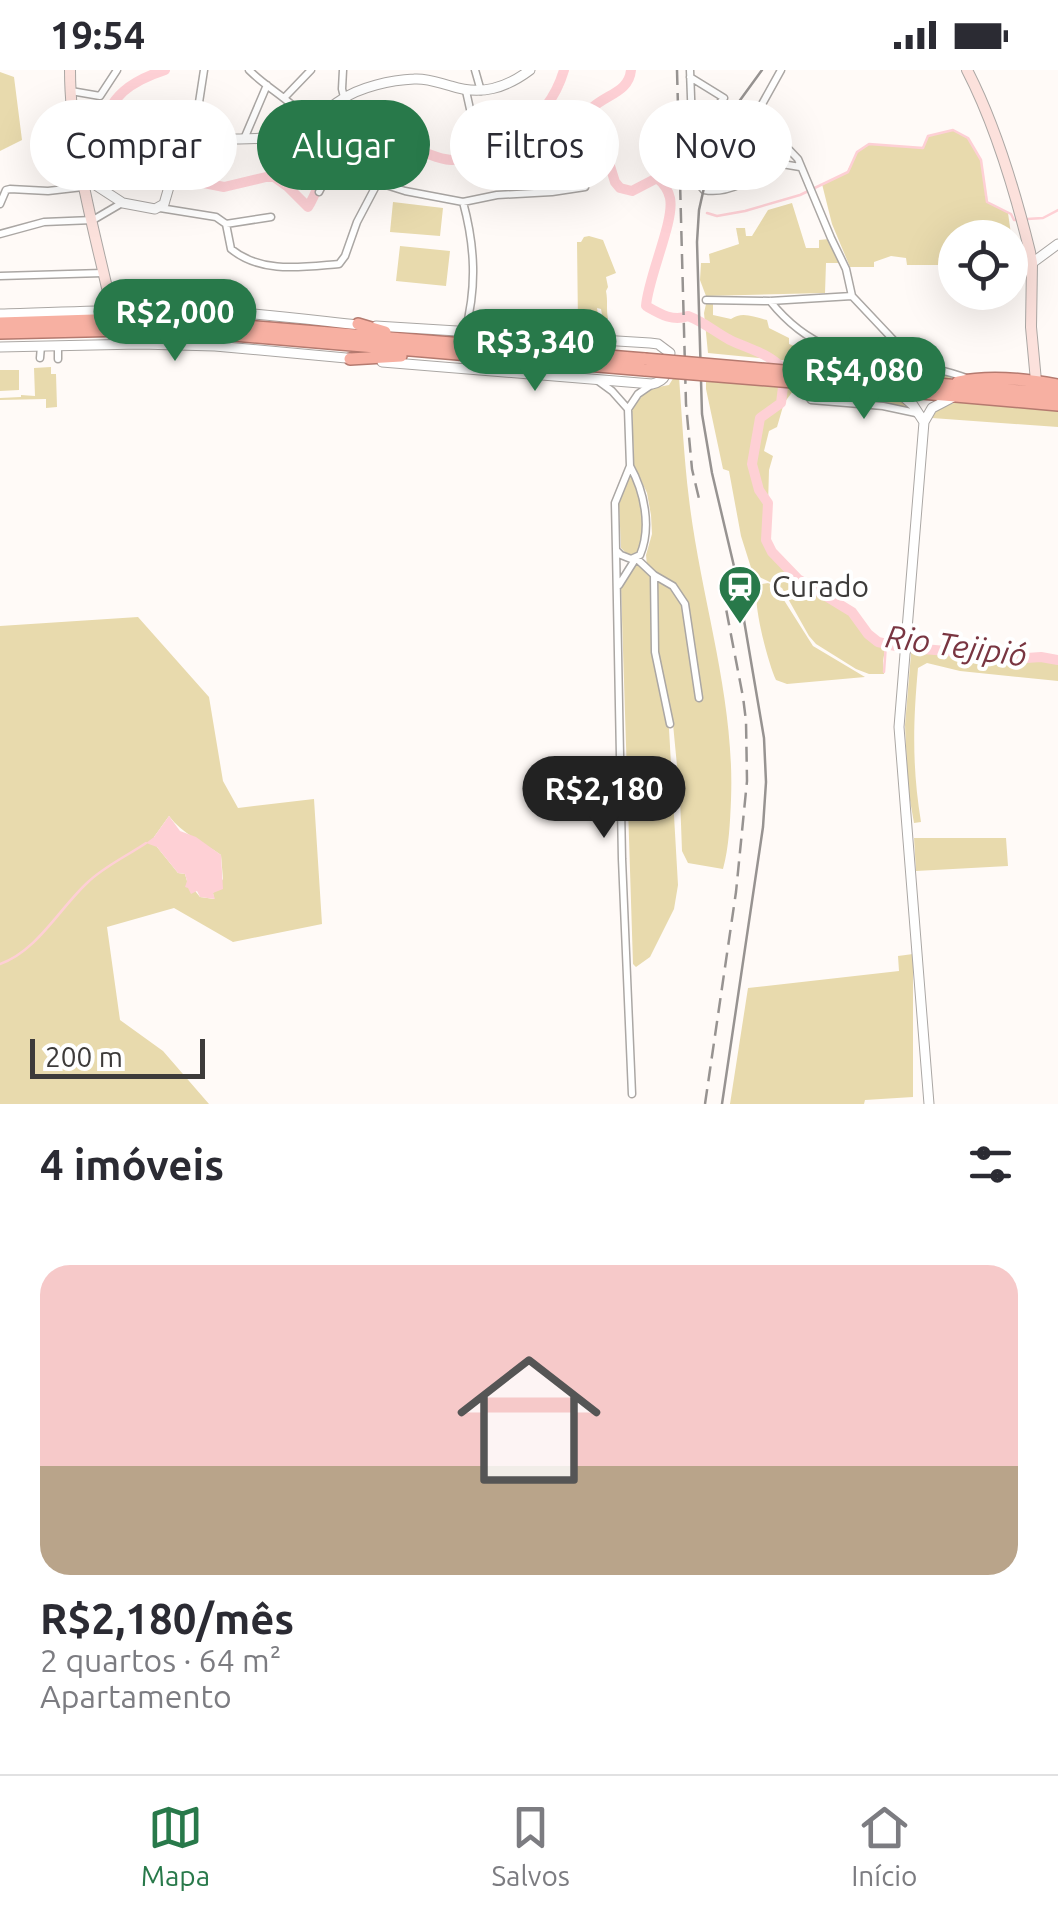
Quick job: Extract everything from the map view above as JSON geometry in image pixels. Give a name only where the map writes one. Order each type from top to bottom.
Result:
[{"type":"highway","points":[[0,323],[173,320],[408,338],[829,380],[1058,394]]},
{"type":"highway","points":[[358,324],[408,338]]},
{"type":"highway","points":[[0,333],[186,331],[440,354],[645,364]]},
{"type":"highway","points":[[350,358],[440,354]]},
{"type":"highway","points":[[829,380],[898,392],[1058,405]]},
{"type":"highway","points":[[945,385],[970,380],[1058,385]]},
{"type":"main road","points":[[70,70],[71,100]]},
{"type":"main road","points":[[966,70],[987,114],[1022,220],[1032,264],[1030,327],[1036,381]]},
{"type":"main road","points":[[86,190],[112,310]]},
{"type":"street","points":[[70,91],[104,94],[117,70]]},
{"type":"street","points":[[200,100],[204,70]]},
{"type":"street","points":[[249,70],[289,100]]},
{"type":"street","points":[[286,97],[311,70]]},
{"type":"street","points":[[342,70],[344,98]]},
{"type":"street","points":[[476,70],[481,92]]},
{"type":"street","points":[[341,100],[410,74],[481,92],[530,70]]},
{"type":"street","points":[[780,70],[757,110],[758,118],[796,154],[846,269],[852,296],[918,366]]},
{"type":"street","points":[[690,73],[694,178],[704,190],[715,192],[746,182],[776,164],[801,167]]},
{"type":"street","points":[[690,73],[722,100]]},
{"type":"street","points":[[244,139],[267,85]]},
{"type":"street","points":[[466,91],[468,100]]},
{"type":"street","points":[[237,139],[257,137]]},
{"type":"street","points":[[0,204],[6,190],[52,190]]},
{"type":"street","points":[[99,190],[143,208],[216,217],[226,224],[231,250],[247,260],[278,268],[339,264],[374,190]]},
{"type":"street","points":[[160,208],[168,190]]},
{"type":"street","points":[[402,190],[463,202],[497,195],[566,190]]},
{"type":"street","points":[[463,202],[474,255],[473,291],[465,333]]},
{"type":"street","points":[[0,234],[44,222],[92,220],[123,203]]},
{"type":"street","points":[[226,224],[271,216]]},
{"type":"street","points":[[1032,264],[1058,244]]},
{"type":"street","points":[[0,276],[103,273]]},
{"type":"street","points":[[706,300],[770,302],[852,296]]},
{"type":"street","points":[[770,302],[831,350],[944,370],[970,380]]},
{"type":"street","points":[[0,314],[217,311],[465,333],[658,344],[670,353],[668,370],[661,382],[652,384],[215,346],[0,347]]},
{"type":"street","points":[[40,346],[40,358]]},
{"type":"street","points":[[58,346],[58,358]]},
{"type":"street","points":[[831,350],[808,374],[806,393],[812,400],[883,406],[922,418]]},
{"type":"street","points":[[596,380],[628,409]]},
{"type":"street","points":[[632,1094],[622,859],[615,503],[630,466],[628,409],[638,394],[652,384]]},
{"type":"street","points":[[898,392],[922,418]]},
{"type":"street","points":[[929,1104],[900,744],[922,418],[956,396]]},
{"type":"street","points":[[618,586],[645,542],[639,482],[630,466]]},
{"type":"street","points":[[616,550],[626,558],[636,558],[654,575],[674,586],[685,604],[699,698]]},
{"type":"street","points":[[654,575],[655,652],[670,724]]},
{"type":"shaded area","points":[[0,72],[14,77],[22,140],[0,151]]},
{"type":"shaded area","points":[[953,130],[968,138],[981,160],[987,202],[1008,213],[1009,220],[938,220],[938,265],[907,265],[906,258],[891,256],[874,262],[874,267],[850,267],[832,224],[822,184],[847,172],[857,152],[869,144],[922,148],[928,136]]},
{"type":"shaded area","points":[[393,202],[443,208],[440,236],[390,232]]},
{"type":"shaded area","points":[[792,203],[806,248],[819,248],[819,240],[829,239],[841,263],[826,263],[825,293],[706,296],[700,280],[701,263],[710,263],[709,254],[739,244],[736,228],[745,228],[746,236],[752,236],[768,210]]},
{"type":"shaded area","points":[[589,236],[603,240],[616,273],[606,277],[608,319],[603,320],[601,309],[597,308],[598,314],[586,316],[578,323],[577,242]]},
{"type":"shaded area","points":[[400,246],[450,251],[446,286],[396,281]]},
{"type":"shaded area","points":[[706,304],[713,304],[713,315],[731,319],[748,315],[767,320],[769,328],[789,338],[789,344],[827,358],[942,372],[951,374],[951,379],[708,353]]},
{"type":"shaded area","points":[[51,367],[51,374],[56,374],[57,407],[46,408],[46,399],[0,400],[35,396],[34,368]]},
{"type":"shaded area","points":[[0,370],[19,370],[19,390],[0,391]]},
{"type":"shaded area","points":[[674,377],[679,377],[694,537],[728,724],[731,800],[723,869],[688,863],[682,851],[673,724],[658,650],[656,572],[647,566],[651,515],[647,493],[634,465],[632,408],[648,389],[669,385]]},
{"type":"shaded area","points":[[706,377],[791,385],[793,391],[784,403],[777,427],[769,431],[764,451],[773,456],[767,540],[772,552],[798,579],[852,612],[868,634],[886,644],[884,674],[856,669],[816,644],[782,588],[753,574],[741,536],[729,471],[723,469]]},
{"type":"shaded area","points":[[816,389],[894,395],[903,398],[917,413],[819,400]]},
{"type":"shaded area","points":[[957,402],[1058,409],[1058,427],[932,418],[938,408]]},
{"type":"shaded area","points":[[631,474],[641,502],[644,532],[641,551],[629,556],[621,548],[619,504]]},
{"type":"shaded area","points":[[636,564],[652,576],[653,653],[669,729],[678,885],[674,909],[650,957],[636,967],[621,587]]},
{"type":"shaded area","points":[[762,584],[775,586],[813,646],[865,677],[787,684],[776,680],[762,636],[756,599]]},
{"type":"shaded area","points":[[138,617],[209,697],[223,781],[238,808],[314,799],[322,924],[233,942],[174,908],[107,927],[120,1020],[163,1051],[209,1104],[0,1104],[0,626]],"holes":[[[169,816],[221,855],[223,879],[213,893],[214,899],[200,897],[185,874],[178,873],[157,847],[154,837]]]},
{"type":"shaded area","points":[[908,646],[970,646],[1006,654],[1058,656],[1058,681],[960,671],[927,663],[918,668],[914,745],[921,822],[914,823],[905,725],[911,654]]},
{"type":"shaded area","points":[[169,816],[180,831],[221,855],[223,889],[213,893],[215,899],[200,897],[197,891],[191,894],[185,887],[185,874],[178,873],[157,847],[146,843]]},
{"type":"shaded area","points":[[914,838],[1006,838],[1008,866],[916,871]]},
{"type":"shaded area","points":[[913,954],[913,1097],[865,1100],[864,1104],[730,1104],[748,988],[899,971],[898,956]]},
{"type":"waterway","name":"Rio Tejipió","points":[[165,70],[123,92],[110,109],[101,132],[134,155],[151,158],[199,182],[224,187],[274,177],[308,207],[333,154],[347,137],[356,133],[381,134],[439,158],[462,158],[493,136],[530,123],[557,89],[564,70]]},
{"type":"waterway","name":"Rio Tejipió","points":[[631,70],[622,88],[592,108],[620,188],[632,191],[657,178],[670,198],[669,220],[646,306],[667,316],[694,318],[766,356],[785,371],[781,403],[760,418],[752,464],[759,490],[768,503],[766,540],[772,552],[798,579],[852,612],[878,642],[979,657],[1058,660]]},
{"type":"waterway","points":[[707,213],[717,216],[745,211],[800,195],[848,172],[857,152],[869,144],[923,148],[928,136],[953,130],[968,138],[981,160],[987,202],[1011,214],[1014,220]]},
{"type":"waterway","points":[[1027,219],[1043,218],[1058,210]]},
{"type":"waterway","points":[[884,672],[886,644]]},
{"type":"waterway","points":[[0,964],[36,940],[93,877],[146,843]]},
{"type":"tram line","points":[[722,1104],[763,827],[766,782],[764,738],[737,579],[702,414],[697,242],[708,170],[738,103],[762,70]]},
{"type":"railway","points":[[677,70],[686,404],[692,469],[700,503]]},
{"type":"railway","points":[[705,1104],[736,892],[747,781],[743,697],[722,588]]},
{"type":"place","name":"Curado","points":[[740,625]]}]
